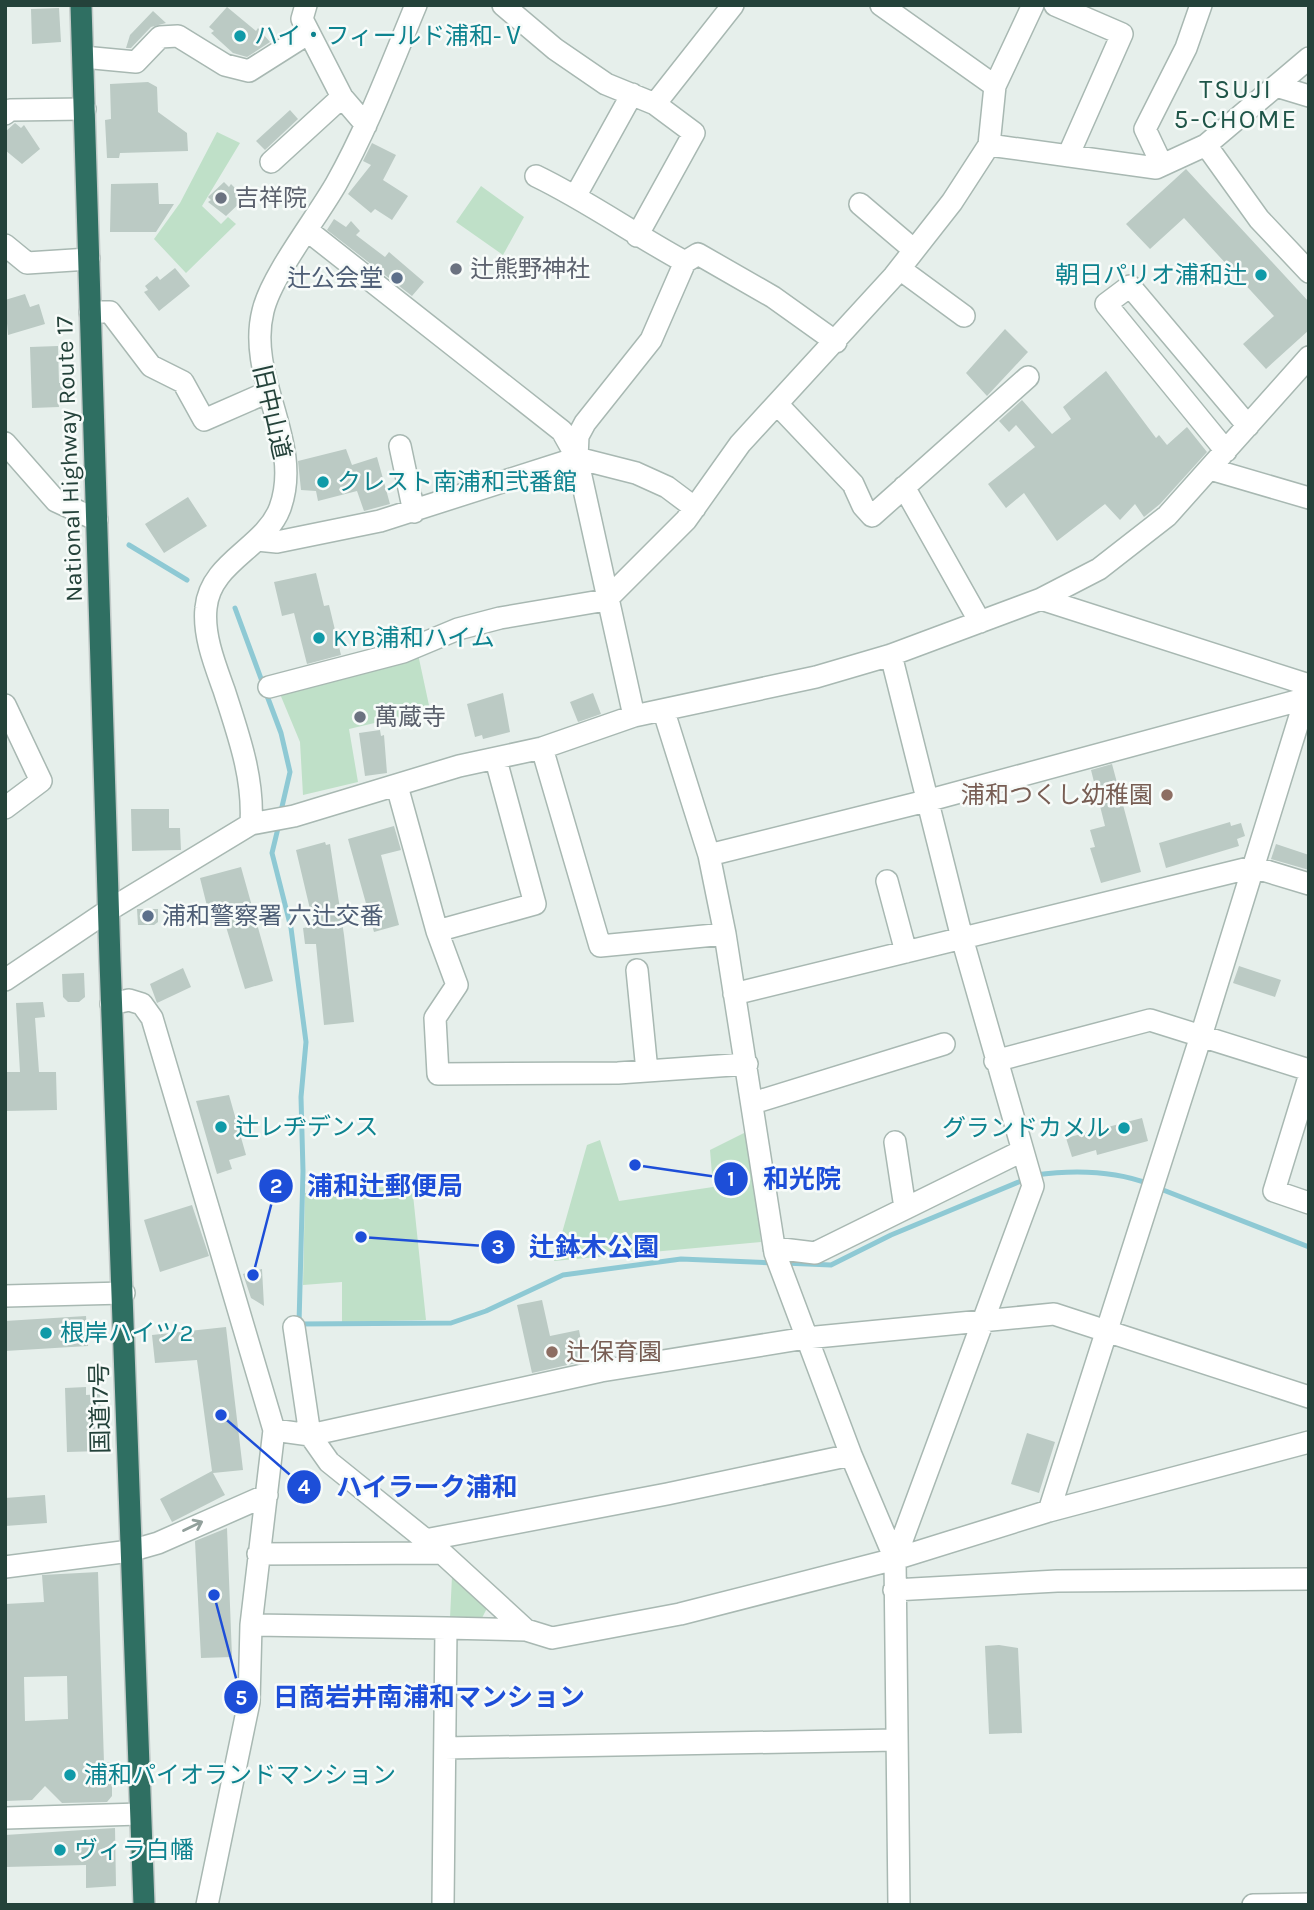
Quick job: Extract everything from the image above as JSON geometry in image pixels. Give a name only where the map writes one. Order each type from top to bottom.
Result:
[{"type":"highway","name":"National Highway Route 17","points":[[81,5],[109,910]]},
{"type":"highway","name":"国道17号","points":[[109,910],[144,1905]]},
{"type":"street","points":[[306,5],[302,19],[342,97],[366,125]]},
{"type":"street","name":"旧中山道","points":[[251,824],[251,783],[214,663],[205,610],[209,592],[217,580],[233,560],[257,540],[280,508],[285,476],[280,432],[259,351],[263,310],[270,291],[309,231],[366,125],[416,5]]},
{"type":"street","points":[[503,5],[555,49],[606,84],[655,104],[694,133],[637,236]]},
{"type":"street","points":[[655,104],[733,5]]},
{"type":"street","points":[[881,5],[995,86]]},
{"type":"street","points":[[269,687],[403,652],[458,629],[500,618],[606,600],[642,567],[695,508],[740,444],[900,269],[952,202],[989,145],[995,86],[1032,5]]},
{"type":"street","points":[[1055,5],[1122,34],[1068,156]]},
{"type":"street","points":[[1162,165],[1145,129],[1186,48],[1200,5]]},
{"type":"street","points":[[83,57],[136,62],[160,37],[178,36],[225,65],[249,71],[309,33]]},
{"type":"street","points":[[989,145],[1156,168],[1206,145],[1309,58]]},
{"type":"street","points":[[1276,86],[1309,96]]},
{"type":"street","points":[[576,195],[632,94]]},
{"type":"street","points":[[271,162],[342,97]]},
{"type":"street","points":[[7,110],[85,109]]},
{"type":"street","points":[[1206,145],[1259,219],[1309,272]]},
{"type":"street","points":[[536,176],[576,195],[637,236],[685,262]]},
{"type":"street","points":[[860,204],[914,250]]},
{"type":"street","points":[[309,231],[562,431],[577,458]]},
{"type":"street","points":[[5,245],[27,263],[89,258]]},
{"type":"street","points":[[634,716],[606,600],[577,458],[578,436],[585,423],[651,340],[685,262],[698,254],[773,297],[836,342]]},
{"type":"street","points":[[900,269],[964,316]]},
{"type":"street","points":[[1226,451],[1106,304],[1130,286],[1248,426]]},
{"type":"street","points":[[90,312],[110,312],[151,366],[183,382],[204,420],[268,392]]},
{"type":"street","points":[[5,980],[109,910],[251,824],[294,816],[459,766],[542,748],[634,716],[664,712],[726,695],[817,677],[891,655],[1041,599],[1099,569],[1167,516],[1309,357]]},
{"type":"street","points":[[777,404],[853,484],[863,506],[872,516],[1028,377]]},
{"type":"street","points":[[5,443],[56,501],[97,520]]},
{"type":"street","points":[[400,446],[414,512]]},
{"type":"street","points":[[257,540],[277,542],[414,512],[577,458],[636,473],[667,487],[695,508]]},
{"type":"street","points":[[1210,469],[1309,498]]},
{"type":"street","points":[[904,487],[980,622]]},
{"type":"street","points":[[1041,599],[1307,690]]},
{"type":"street","points":[[891,655],[930,800],[962,938],[995,1061],[1033,1186],[895,1559],[899,1905]]},
{"type":"street","points":[[709,855],[930,800],[1307,690]]},
{"type":"street","points":[[1049,1511],[1201,1036],[1307,690]]},
{"type":"street","points":[[5,705],[41,781],[5,808]]},
{"type":"street","points":[[664,712],[709,855],[754,1103],[774,1248],[851,1455],[895,1559]]},
{"type":"street","points":[[542,748],[600,946],[725,934]]},
{"type":"street","points":[[437,930],[535,904],[496,760]]},
{"type":"street","points":[[397,786],[437,930],[457,985],[435,1018],[438,1074],[647,1071],[747,1064]]},
{"type":"street","points":[[734,994],[1253,867],[1309,884]]},
{"type":"street","points":[[887,881],[906,952]]},
{"type":"street","points":[[637,970],[647,1071]]},
{"type":"street","points":[[111,1004],[129,1000],[142,1004],[152,1018],[274,1430],[251,1625],[249,1702],[207,1905]]},
{"type":"street","points":[[995,1061],[1150,1020],[1309,1070]]},
{"type":"street","points":[[754,1103],[944,1044]]},
{"type":"street","points":[[1309,1077],[1274,1191],[1309,1203]]},
{"type":"street","points":[[895,1142],[905,1209]]},
{"type":"street","points":[[774,1248],[815,1253],[1022,1151]]},
{"type":"street","points":[[5,1296],[124,1293]]},
{"type":"street","points":[[274,1430],[310,1435],[601,1371],[806,1338],[1054,1314],[1309,1397]]},
{"type":"street","points":[[294,1327],[310,1435],[328,1462],[433,1547],[526,1630]]},
{"type":"street","points":[[251,1625],[526,1630],[552,1638],[680,1614],[895,1559],[1049,1511],[1309,1442]]},
{"type":"street","points":[[258,1554],[433,1547],[851,1455]]},
{"type":"street","points":[[5,1567],[130,1551],[158,1543],[267,1495]]},
{"type":"street","points":[[894,1590],[1057,1581],[1309,1579]]},
{"type":"street","points":[[443,1905],[446,1628]]},
{"type":"street","points":[[445,1748],[896,1740]]},
{"type":"street","points":[[5,1818],[140,1814]]},
{"type":"street","points":[[1253,1905],[1309,1904]]},
{"type":"green space","points":[[217,132],[240,143],[202,206],[221,224],[228,217],[236,224],[186,273],[154,239],[180,203]]},
{"type":"green space","points":[[481,186],[524,217],[503,255],[456,222]]},
{"type":"green space","name":"萬蔵寺","points":[[418,654],[430,710],[349,729],[358,782],[303,795],[300,742],[280,694]]},
{"type":"green space","points":[[748,1131],[761,1242],[554,1261],[587,1145],[600,1140],[619,1201],[713,1187],[710,1150]]},
{"type":"green space","points":[[412,1185],[426,1320],[342,1322],[342,1282],[303,1285],[305,1193]]},
{"type":"green space","points":[[452,1576],[488,1606],[481,1620],[450,1618]]},
{"type":"building","name":"ハイ・フィールド浦和-Ⅴ","points":[[227,7],[256,31],[258,28],[270,42],[247,57],[233,53],[211,33],[214,31],[209,27]]},
{"type":"building","points":[[59,8],[61,42],[32,44],[31,9]]},
{"type":"building","points":[[153,11],[166,23],[151,27],[131,48],[126,48],[130,35]]},
{"type":"building","points":[[148,82],[157,87],[158,112],[187,133],[188,151],[120,153],[119,158],[107,158],[105,120],[111,119],[110,84]]},
{"type":"building","points":[[290,110],[298,119],[265,150],[256,141]]},
{"type":"building","points":[[15,123],[21,128],[24,125],[40,149],[22,164],[5,150],[5,132]]},
{"type":"building","points":[[372,143],[396,155],[383,180],[408,196],[392,220],[375,209],[371,213],[348,194],[371,165],[363,161]]},
{"type":"building","name":"朝日パリオ浦和辻","points":[[1186,169],[1309,302],[1309,330],[1266,369],[1243,344],[1274,316],[1184,218],[1150,249],[1126,224]]},
{"type":"building","points":[[224,182],[229,187],[231,184],[245,198],[226,216],[208,202],[211,200],[208,197]]},
{"type":"building","points":[[158,183],[159,204],[174,204],[156,232],[110,232],[111,184]]},
{"type":"building","points":[[334,219],[346,227],[351,221],[360,231],[356,235],[385,257],[389,252],[424,282],[412,296],[327,230]]},
{"type":"building","points":[[175,268],[190,286],[159,311],[144,292],[148,290],[145,286],[157,276],[160,280]]},
{"type":"building","points":[[25,294],[30,307],[39,304],[45,324],[8,335],[5,300]]},
{"type":"building","points":[[1005,329],[1028,352],[987,396],[966,373]]},
{"type":"building","points":[[58,346],[59,383],[71,383],[71,397],[58,398],[59,407],[32,408],[30,347]]},
{"type":"building","points":[[1106,371],[1156,438],[1159,435],[1167,445],[1187,427],[1207,452],[1160,504],[1144,517],[1135,504],[1120,520],[1105,504],[1057,541],[1024,493],[1006,508],[988,484],[1035,447],[1016,425],[1009,432],[999,421],[1022,400],[1052,434],[1071,419],[1063,407]]},
{"type":"building","name":"クレスト南浦和弐番館","points":[[346,449],[352,465],[377,457],[390,504],[364,511],[357,491],[318,501],[316,491],[301,490],[298,461]]},
{"type":"building","points":[[188,497],[207,526],[164,553],[145,524]]},
{"type":"building","name":"KYB浦和ハイム","points":[[316,573],[324,606],[329,605],[341,655],[307,664],[294,613],[282,616],[274,582]]},
{"type":"building","points":[[503,693],[510,732],[483,739],[482,735],[475,737],[467,704]]},
{"type":"building","points":[[593,693],[601,714],[578,722],[570,702]]},
{"type":"building","points":[[380,730],[381,736],[384,735],[387,773],[365,776],[359,733]]},
{"type":"building","points":[[1112,764],[1141,872],[1101,883],[1090,848],[1095,847],[1090,830],[1105,826],[1091,770]]},
{"type":"building","points":[[131,809],[169,809],[169,828],[180,828],[181,850],[132,851]]},
{"type":"building","points":[[1230,822],[1231,826],[1241,823],[1245,836],[1237,839],[1239,846],[1166,868],[1159,843]]},
{"type":"building","points":[[394,826],[401,850],[381,855],[399,925],[374,932],[348,839]]},
{"type":"building","points":[[325,842],[326,845],[330,844],[354,1022],[324,1025],[316,944],[305,944],[303,928],[314,926],[296,850]]},
{"type":"building","points":[[1276,844],[1309,855],[1309,870],[1271,859]]},
{"type":"building","points":[[241,867],[273,981],[245,989],[220,907],[208,910],[200,878]]},
{"type":"building","points":[[137,909],[158,909],[158,922],[154,925],[138,925]]},
{"type":"building","points":[[1239,966],[1281,980],[1275,997],[1233,983]]},
{"type":"building","points":[[183,968],[191,987],[157,1003],[150,984]]},
{"type":"building","points":[[84,973],[85,997],[79,1002],[68,1002],[63,997],[62,974]]},
{"type":"building","points":[[43,1002],[45,1017],[35,1018],[39,1072],[56,1072],[57,1110],[5,1111],[5,1072],[20,1072],[16,1003]]},
{"type":"building","name":"辻レヂデンス","points":[[229,1095],[246,1155],[229,1160],[232,1169],[217,1174],[196,1101]]},
{"type":"building","name":"グランドカメル","points":[[1142,1118],[1148,1141],[1097,1155],[1096,1150],[1072,1157],[1066,1138]]},
{"type":"building","points":[[192,1205],[209,1256],[160,1272],[144,1220]]},
{"type":"building","points":[[262,1269],[264,1306],[251,1298],[243,1274]]},
{"type":"building","points":[[542,1300],[550,1336],[579,1330],[585,1361],[532,1373],[517,1305]]},
{"type":"building","name":"根岸ハイツ2","points":[[86,1316],[88,1346],[5,1351],[5,1321]]},
{"type":"building","points":[[226,1327],[243,1470],[213,1473],[225,1495],[172,1522],[160,1499],[212,1471],[197,1360],[155,1363],[152,1335]]},
{"type":"building","points":[[86,1387],[86,1395],[100,1394],[102,1451],[67,1452],[65,1388]]},
{"type":"building","points":[[1027,1433],[1055,1442],[1039,1493],[1011,1484]]},
{"type":"building","points":[[45,1495],[47,1523],[5,1526],[5,1498]]},
{"type":"building","points":[[227,1528],[232,1657],[201,1658],[195,1541]]},
{"type":"building","points":[[98,1572],[104,1763],[112,1762],[112,1796],[107,1802],[62,1803],[45,1786],[32,1800],[5,1801],[5,1604],[44,1602],[42,1575]],"holes":[[[67,1676],[68,1719],[25,1721],[24,1677]]]},
{"type":"building","points":[[985,1646],[1018,1648],[1022,1733],[989,1734]]},
{"type":"building","name":"ヴィラ白幡","points":[[115,1828],[116,1886],[86,1888],[86,1865],[5,1867],[5,1835]]},
{"type":"waterway","points":[[129,545],[187,580]]},
{"type":"waterway","points":[[235,608],[263,684]]},
{"type":"waterway","points":[[266,693],[281,733],[290,772],[281,811]]},
{"type":"waterway","points":[[279,824],[272,853],[291,928],[306,1042],[301,1097],[303,1171],[299,1324],[451,1323],[486,1311],[563,1275],[681,1259],[775,1263]]},
{"type":"waterway","points":[[1035,1175],[1092,1172],[1149,1184]]},
{"type":"waterway","points":[[784,1263],[831,1265],[891,1235],[1026,1179]]},
{"type":"waterway","points":[[1158,1188],[1309,1247]]},
{"type":"place","name":"ハイ・フィールド浦和-Ⅴ","points":[[240,36]]},
{"type":"place","name":"吉祥院","points":[[221,198]]},
{"type":"place","name":"辻熊野神社","points":[[456,269]]},
{"type":"place","name":"朝日パリオ浦和辻","points":[[1261,275]]},
{"type":"place","name":"辻公会堂","points":[[397,278]]},
{"type":"place","name":"クレスト南浦和弐番館","points":[[323,482]]},
{"type":"place","name":"KYB浦和ハイム","points":[[319,638]]},
{"type":"place","name":"萬蔵寺","points":[[360,717]]},
{"type":"place","name":"浦和つくし幼稚園","points":[[1167,795]]},
{"type":"place","name":"浦和警察署 六辻交番","points":[[148,916]]},
{"type":"place","name":"辻レヂデンス","points":[[221,1127]]},
{"type":"place","name":"グランドカメル","points":[[1124,1128]]},
{"type":"place","name":"和光院","points":[[635,1165]]},
{"type":"place","name":"辻鉢木公園","points":[[361,1237]]},
{"type":"place","name":"浦和辻郵便局","points":[[253,1275]]},
{"type":"place","name":"根岸ハイツ2","points":[[46,1333]]},
{"type":"place","name":"辻保育園","points":[[552,1352]]},
{"type":"place","name":"ハイラーク浦和","points":[[221,1415]]},
{"type":"place","name":"日商岩井南浦和マンション","points":[[214,1595]]},
{"type":"place","name":"浦和パイオランドマンション","points":[[70,1775]]},
{"type":"place","name":"ヴィラ白幡","points":[[60,1850]]},
{"type":"district","name":"TSUJI 5-CHOME","points":[[1236,104]]}]
